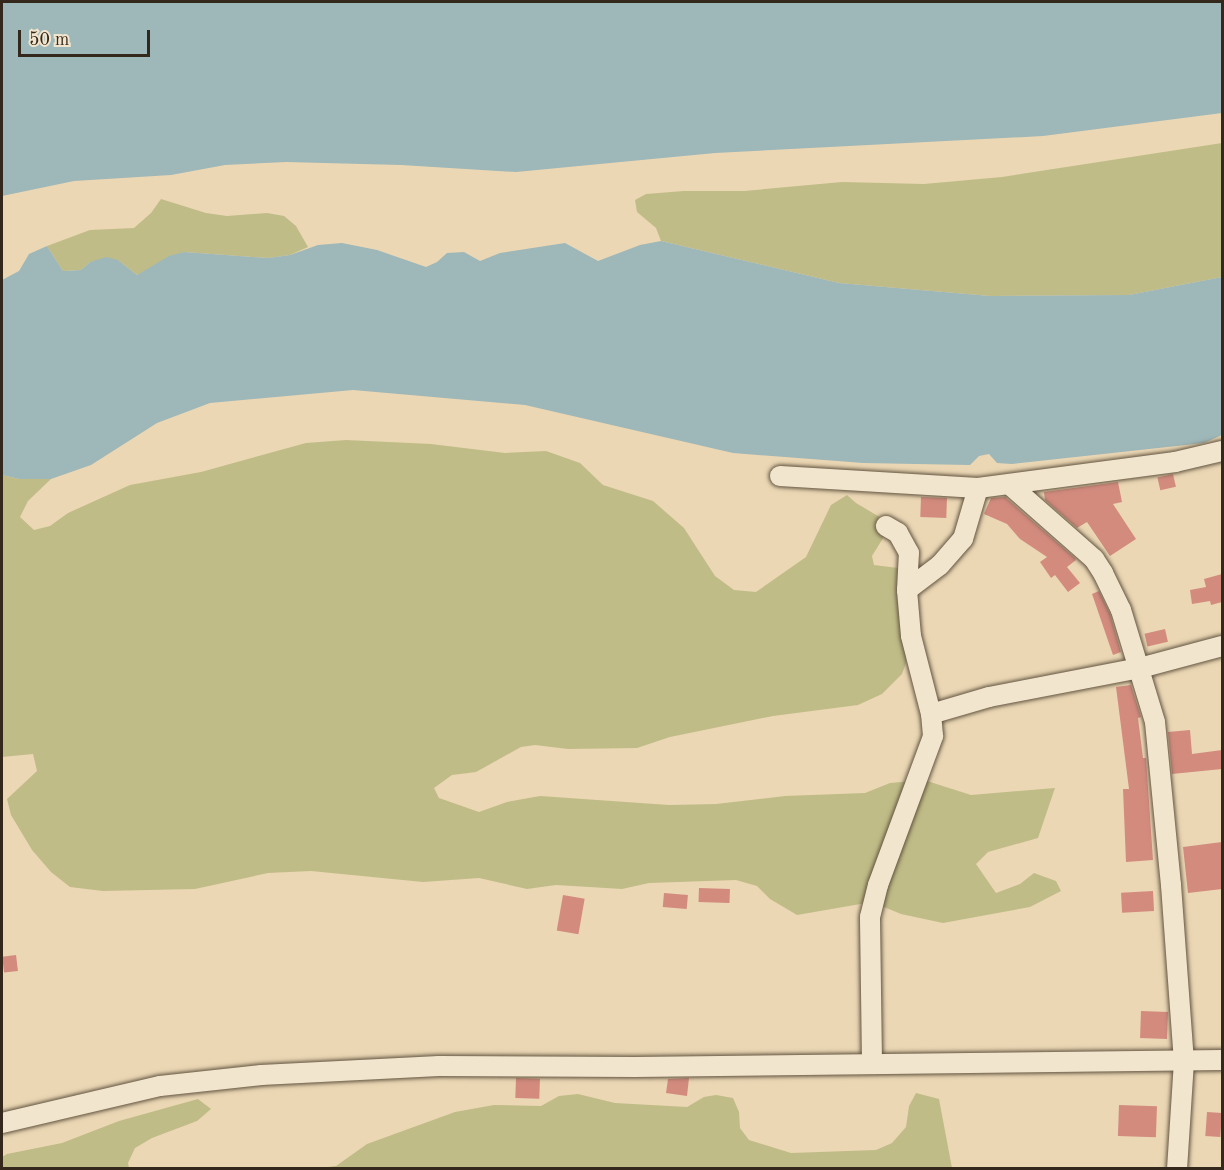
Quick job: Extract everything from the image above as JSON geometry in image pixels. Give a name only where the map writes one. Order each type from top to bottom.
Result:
[{"type":"street","points":[[780,476],[978,488],[1175,462],[1222,451]]},
{"type":"street","points":[[1010,485],[1094,559],[1121,610],[1155,722],[1171,885],[1184,1060],[1177,1168]]},
{"type":"street","points":[[907,590],[940,565],[963,539],[978,488]]},
{"type":"street","points":[[872,1062],[870,917],[878,885],[933,736],[931,714],[911,636],[907,590],[909,553],[898,533],[886,526]]},
{"type":"street","points":[[931,714],[989,697],[1140,668],[1222,646]]},
{"type":"street","points":[[2,1123],[160,1086],[261,1075],[439,1066],[635,1067],[872,1062],[1222,1060]]},
{"type":"shaded area","points":[[1222,143],[1222,277],[1129,295],[990,296],[839,283],[661,241],[656,228],[637,212],[635,200],[646,194],[684,191],[744,191],[842,182],[924,184],[1002,177]]},
{"type":"shaded area","points":[[161,199],[206,213],[227,216],[267,213],[284,216],[296,226],[308,247],[290,255],[268,258],[184,252],[137,275],[118,260],[90,262],[81,270],[63,271],[47,246],[90,230],[134,228],[151,213]]},
{"type":"shaded area","points":[[346,440],[431,444],[505,453],[546,451],[580,463],[603,485],[653,501],[684,528],[715,576],[734,590],[756,592],[806,557],[831,505],[847,495],[883,519],[885,535],[872,556],[874,565],[898,568],[906,621],[906,663],[902,674],[882,694],[858,705],[773,716],[670,737],[637,748],[568,749],[535,745],[521,747],[476,772],[452,775],[434,788],[439,798],[479,812],[507,802],[540,796],[669,805],[716,804],[785,796],[865,793],[890,783],[924,780],[971,795],[1055,788],[1038,838],[988,852],[976,864],[996,893],[1020,884],[1034,873],[1056,881],[1061,891],[1030,907],[943,923],[901,914],[872,902],[797,915],[770,899],[757,886],[736,880],[649,883],[622,889],[556,885],[527,889],[479,878],[423,882],[311,871],[268,873],[195,889],[103,891],[70,887],[51,872],[32,850],[11,815],[7,799],[37,771],[33,754],[2,757],[2,475],[19,479],[51,479],[28,501],[20,517],[34,530],[50,526],[68,513],[130,485],[201,472],[306,443]]},
{"type":"shaded area","points":[[916,1093],[939,1099],[952,1168],[320,1168],[336,1166],[367,1144],[455,1112],[494,1105],[541,1106],[559,1096],[578,1094],[615,1103],[687,1107],[704,1097],[716,1095],[733,1098],[739,1112],[740,1128],[749,1140],[791,1153],[876,1150],[892,1143],[906,1127],[909,1106]]},
{"type":"shaded area","points":[[198,1099],[211,1109],[197,1121],[152,1138],[135,1148],[128,1163],[129,1168],[2,1168],[2,1157],[7,1154],[62,1143],[119,1121]]},
{"type":"water","points":[[2,2],[1222,2],[1222,113],[1043,136],[715,153],[516,172],[401,165],[286,162],[225,165],[171,175],[74,181],[2,196]]},
{"type":"water","points":[[661,241],[839,283],[990,296],[1129,295],[1222,277],[1222,435],[1204,443],[1012,464],[997,463],[989,454],[979,456],[970,465],[863,463],[733,453],[525,405],[353,390],[210,403],[157,423],[91,465],[51,479],[19,479],[2,475],[2,280],[19,271],[29,254],[47,246],[63,271],[81,270],[90,262],[106,257],[118,260],[137,275],[169,256],[184,252],[268,258],[290,255],[318,245],[342,243],[377,250],[426,267],[437,262],[447,253],[464,252],[480,261],[500,253],[565,243],[598,261],[640,245]]},
{"type":"building","points":[[1173,474],[1176,487],[1160,490],[1157,478]]},
{"type":"building","points":[[1118,482],[1122,502],[1113,504],[1136,539],[1110,556],[1087,522],[1077,528],[1045,500],[1044,492]]},
{"type":"building","points":[[921,497],[947,498],[946,518],[920,517]]},
{"type":"building","points":[[1005,497],[1075,558],[1076,560],[1067,567],[1080,583],[1068,592],[1055,575],[1051,578],[1040,562],[1047,557],[1020,539],[1007,524],[984,514],[991,498]]},
{"type":"building","points":[[1222,574],[1222,602],[1211,605],[1210,601],[1192,604],[1190,590],[1206,587],[1204,579]]},
{"type":"building","points":[[1099,591],[1110,614],[1121,652],[1113,655],[1092,594]]},
{"type":"building","points":[[1165,629],[1168,642],[1147,646],[1145,634]]},
{"type":"building","points":[[1131,685],[1141,717],[1138,718],[1143,758],[1146,758],[1153,860],[1126,862],[1123,789],[1129,789],[1116,687]]},
{"type":"building","points":[[1190,730],[1192,754],[1222,750],[1222,769],[1172,774],[1168,732]]},
{"type":"building","points":[[1222,842],[1222,889],[1188,893],[1183,847]]},
{"type":"building","points":[[699,888],[730,889],[729,903],[699,902]]},
{"type":"building","points":[[1153,891],[1154,911],[1122,913],[1121,893]]},
{"type":"building","points":[[664,893],[688,895],[687,909],[663,907]]},
{"type":"building","points":[[563,895],[585,899],[578,934],[557,930]]},
{"type":"building","points":[[16,955],[18,971],[4,973],[2,957]]},
{"type":"building","points":[[1141,1011],[1168,1012],[1167,1039],[1140,1038]]},
{"type":"building","points":[[516,1078],[540,1079],[539,1099],[515,1098]]},
{"type":"building","points":[[689,1078],[687,1096],[666,1093],[668,1079]]},
{"type":"building","points":[[1119,1105],[1157,1106],[1156,1137],[1118,1136]]},
{"type":"building","points":[[1207,1112],[1222,1113],[1220,1137],[1205,1136]]}]
